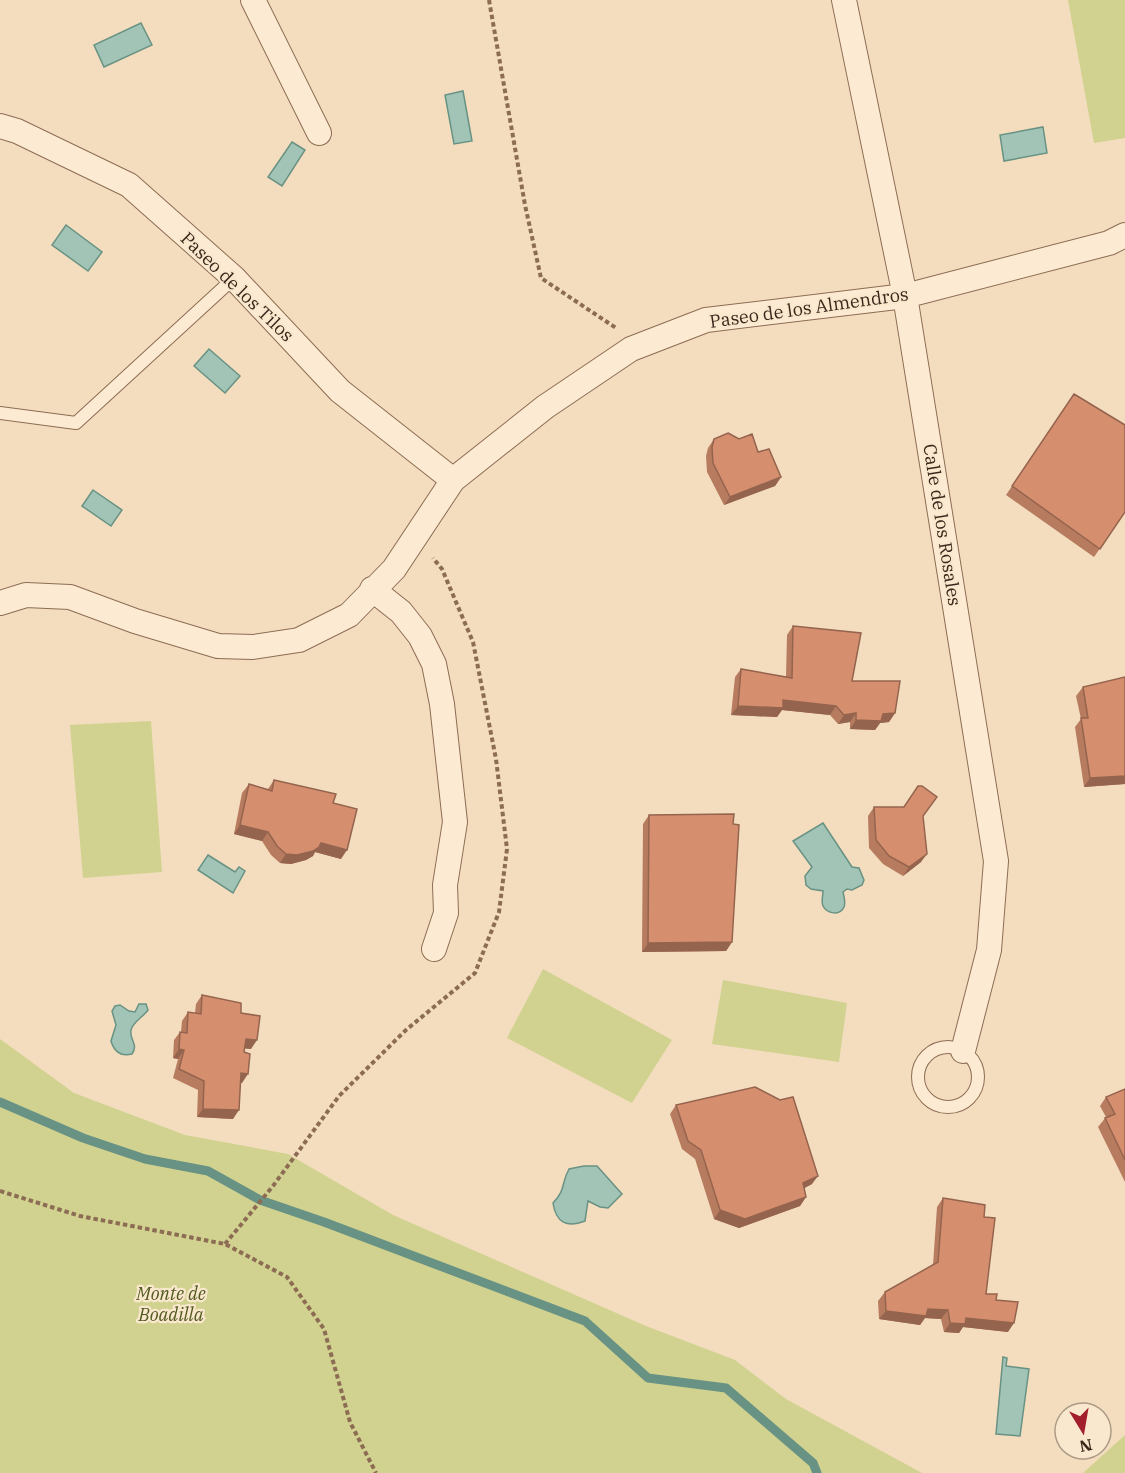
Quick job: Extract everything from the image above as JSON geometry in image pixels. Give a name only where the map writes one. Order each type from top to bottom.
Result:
[{"type":"street","points":[[253,0],[319,133]]},
{"type":"street","name":"Calle de los Rosales","points":[[844,0],[905,296],[996,861],[989,950],[963,1051]]},
{"type":"street","name":"Paseo de los Tilos","points":[[0,126],[17,131],[129,185],[234,278],[340,391],[453,480]]},
{"type":"street","name":"Paseo de los Almendros","points":[[0,603],[26,595],[70,597],[135,621],[218,646],[254,647],[299,640],[349,615],[394,569],[453,480],[545,407],[631,349],[706,320],[905,296],[1109,243],[1125,235]]},
{"type":"street","points":[[372,590],[401,612],[420,636],[434,664],[442,704],[455,822],[445,885],[446,913],[434,949]]},
{"type":"lane","points":[[0,413],[76,423],[234,278]]},
{"type":"lane","points":[[944,1047],[953,1047],[963,1051],[974,1061],[978,1074],[975,1091],[968,1100],[956,1107],[946,1108],[931,1103],[922,1095],[917,1079],[918,1069],[923,1059],[934,1050],[944,1047]]},
{"type":"path","points":[[489,0],[525,205],[541,278],[642,345]]},
{"type":"path","points":[[0,1191],[80,1216],[225,1244],[287,1276],[324,1329],[350,1422],[376,1473]]},
{"type":"green space","points":[[1068,0],[1125,0],[1125,138],[1094,143]]},
{"type":"green space","points":[[151,721],[162,872],[83,878],[70,725]]},
{"type":"green space","points":[[543,969],[672,1040],[632,1103],[507,1038]]},
{"type":"green space","points":[[723,980],[847,1003],[839,1062],[712,1044]]},
{"type":"green space","name":"Monte de Boadilla","points":[[0,1039],[74,1093],[185,1135],[288,1154],[393,1215],[646,1326],[735,1360],[786,1399],[922,1473],[0,1473]]},
{"type":"green space","points":[[1125,1435],[1125,1473],[1083,1473],[1096,1461],[1113,1461],[1113,1446]]},
{"type":"shaded area","points":[[141,23],[152,45],[104,67],[94,45]]},
{"type":"shaded area","points":[[463,91],[472,141],[454,144],[445,95]]},
{"type":"shaded area","points":[[1043,127],[1047,153],[1004,161],[1000,135]]},
{"type":"shaded area","points":[[292,142],[305,150],[282,186],[268,177]]},
{"type":"shaded area","points":[[66,225],[102,252],[88,271],[52,245]]},
{"type":"shaded area","points":[[209,349],[240,376],[225,393],[194,366]]},
{"type":"shaded area","points":[[93,490],[122,510],[111,526],[82,506]]},
{"type":"shaded area","points":[[823,823],[852,867],[859,868],[864,880],[862,885],[843,892],[844,907],[837,913],[827,911],[823,906],[823,891],[811,889],[806,885],[805,876],[812,867],[793,841]]},
{"type":"shaded area","points":[[208,855],[235,872],[239,867],[245,871],[233,893],[198,870]]},
{"type":"shaded area","points":[[139,1004],[146,1004],[148,1010],[131,1030],[134,1051],[128,1055],[121,1054],[114,1048],[111,1041],[116,1025],[112,1011],[115,1006],[120,1005],[135,1012]]},
{"type":"shaded area","points":[[597,1166],[622,1194],[608,1208],[588,1201],[585,1221],[568,1224],[557,1215],[553,1203],[562,1190],[569,1169]]},
{"type":"shaded area","points":[[1003,1357],[1007,1358],[1006,1366],[1029,1369],[1020,1436],[996,1434]]},
{"type":"building","points":[[1074,394],[1125,425],[1125,512],[1100,549],[1012,486]]},
{"type":"building","points":[[728,433],[739,439],[752,434],[758,452],[769,449],[781,477],[730,497],[713,463],[712,447],[714,439]]},
{"type":"building","points":[[793,626],[861,633],[852,681],[900,681],[895,713],[883,714],[881,721],[856,720],[856,713],[844,715],[836,706],[783,700],[783,708],[738,706],[741,669],[792,678]]},
{"type":"building","points":[[1125,677],[1125,776],[1090,778],[1081,718],[1088,718],[1083,687]]},
{"type":"building","points":[[274,780],[336,794],[333,803],[357,809],[347,850],[321,843],[313,851],[297,855],[286,854],[277,846],[268,832],[240,825],[249,784],[272,791]]},
{"type":"building","points":[[918,786],[922,786],[937,797],[923,816],[927,854],[909,867],[889,856],[876,840],[874,807],[904,807]]},
{"type":"building","points":[[734,814],[733,824],[739,825],[732,942],[648,943],[649,815]]},
{"type":"building","points":[[202,995],[241,1003],[241,1013],[260,1016],[257,1040],[246,1039],[244,1052],[250,1054],[248,1074],[241,1073],[239,1110],[203,1109],[204,1081],[179,1069],[184,1050],[179,1049],[180,1032],[187,1033],[188,1012],[201,1014]]},
{"type":"building","points":[[755,1087],[780,1100],[793,1097],[818,1176],[803,1183],[806,1197],[745,1219],[720,1210],[701,1150],[688,1141],[676,1105]]},
{"type":"building","points":[[1125,1089],[1125,1160],[1105,1118],[1115,1114],[1106,1097]]},
{"type":"building","points":[[943,1198],[985,1205],[984,1217],[995,1218],[986,1294],[997,1294],[996,1300],[1018,1302],[1014,1323],[966,1318],[965,1324],[950,1323],[948,1310],[928,1309],[926,1316],[886,1311],[885,1292],[938,1262]]},
{"type":"waterway","points":[[0,1102],[83,1138],[145,1159],[208,1171],[260,1200],[585,1321],[648,1378],[726,1388],[813,1463],[817,1473]]}]
